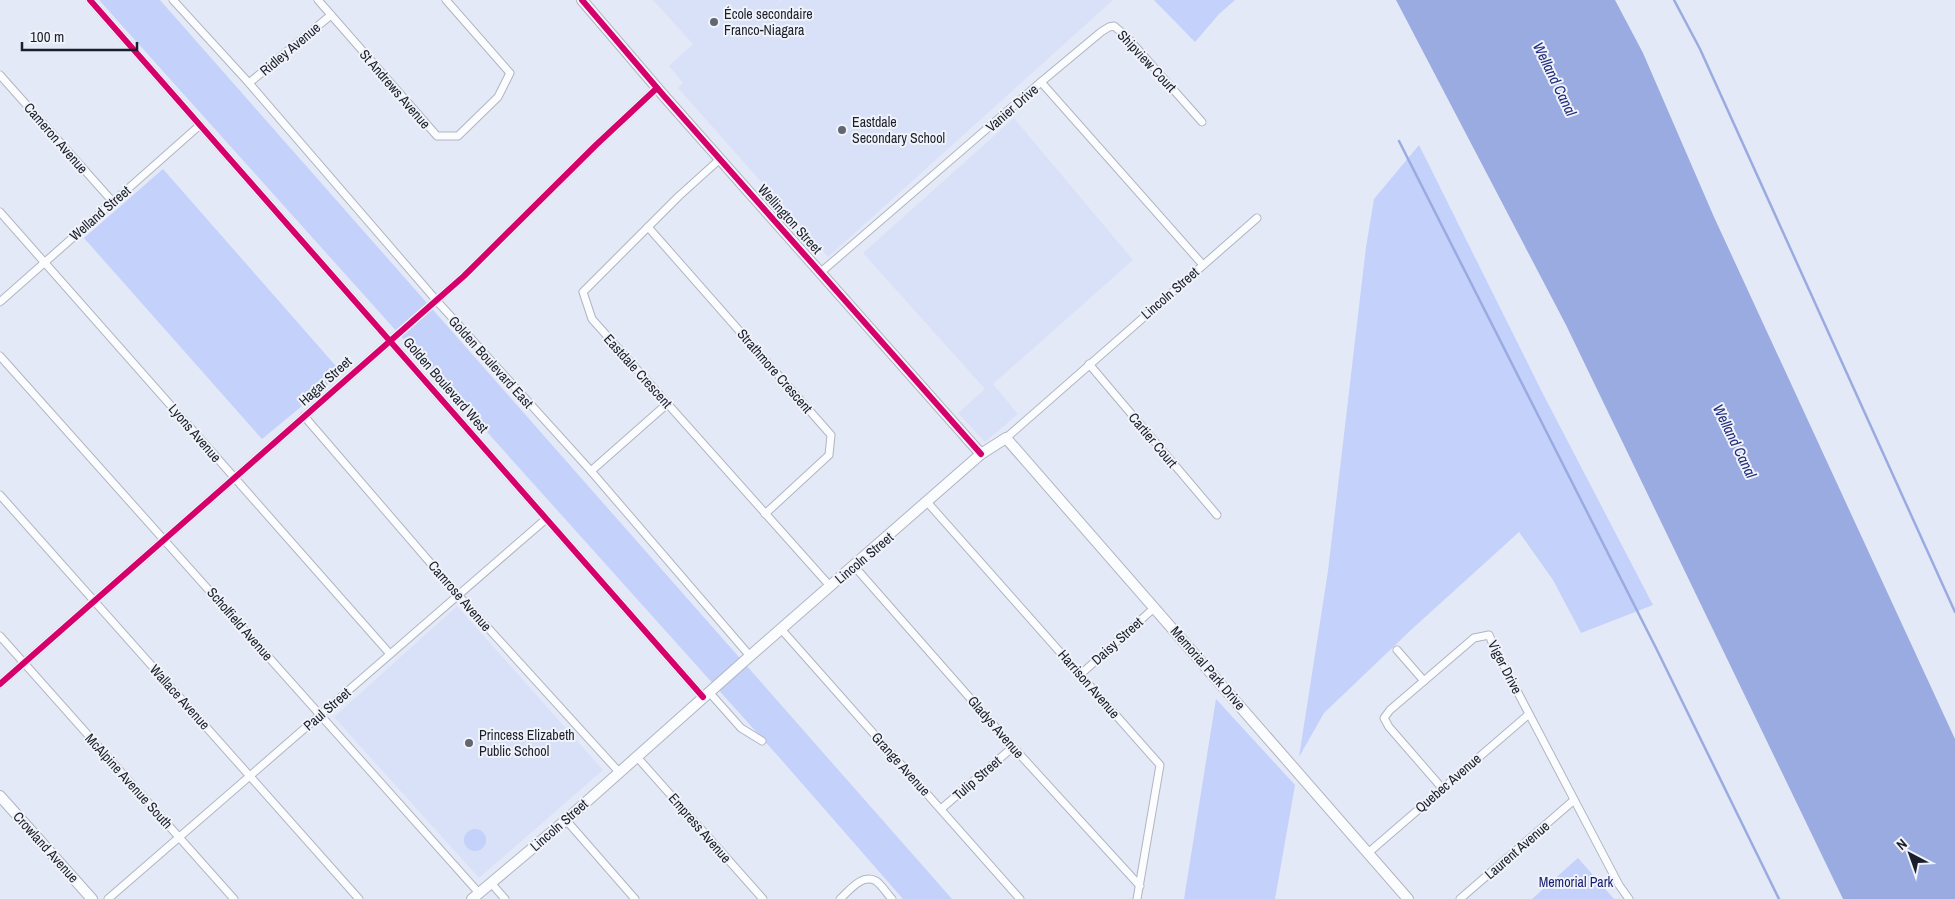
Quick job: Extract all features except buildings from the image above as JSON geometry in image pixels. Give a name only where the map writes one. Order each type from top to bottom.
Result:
[{"type":"main road","name":"Wellington Street","points":[[582,0],[657,88],[981,454]]},
{"type":"main road","name":"Lincoln Street","points":[[475,896],[566,820],[750,656],[928,503],[981,454],[1006,438]]},
{"type":"main road","name":"Memorial Park Drive","points":[[1006,438],[1408,899]]},
{"type":"main road","name":"Crowland Avenue","points":[[0,796],[92,899]]},
{"type":"street","name":"Golden Boulevard West","points":[[90,0],[546,519],[706,695],[741,728],[762,741]]},
{"type":"street","name":"Golden Boulevard East","points":[[173,0],[248,83],[436,300],[592,471],[750,656]]},
{"type":"street","name":"St Andrews Avenue","points":[[318,0],[436,136],[458,136],[498,97],[510,73],[446,0]]},
{"type":"street","name":"Ridley Avenue","points":[[248,83],[331,14]]},
{"type":"street","name":"Shipview Court","points":[[1041,82],[1101,32],[1114,26],[1126,36],[1202,122]]},
{"type":"street","name":"Cameron Avenue","points":[[0,74],[113,202]]},
{"type":"street","name":"Vanier Drive","points":[[821,272],[1041,82],[1203,265]]},
{"type":"street","name":"Hagar Street","points":[[0,684],[436,300],[491,250],[596,145],[657,88]]},
{"type":"street","name":"Welland Street","points":[[0,302],[200,125]]},
{"type":"street","name":"Eastdale Crescent","points":[[720,159],[583,292],[592,319],[830,586]]},
{"type":"street","name":"Lyons Avenue","points":[[0,212],[390,654]]},
{"type":"street","name":"Lincoln Street","points":[[1006,438],[1257,218]]},
{"type":"street","name":"Strathmore Crescent","points":[[648,227],[831,435],[829,454],[765,514]]},
{"type":"street","name":"Scholfield Avenue","points":[[0,356],[320,715],[475,896]]},
{"type":"street","name":"Cartier Court","points":[[1089,364],[1217,515]]},
{"type":"street","points":[[592,471],[667,404]]},
{"type":"street","name":"Camrose Avenue","points":[[304,416],[458,595],[618,772]]},
{"type":"street","name":"Wallace Avenue","points":[[0,495],[359,899]]},
{"type":"street","name":"Harrison Avenue","points":[[928,503],[1160,765],[1137,899]]},
{"type":"street","name":"Paul Street","points":[[108,899],[546,519]]},
{"type":"street","name":"Gladys Avenue","points":[[854,566],[1013,747],[1140,886]]},
{"type":"street","name":"Daisy Street","points":[[1080,674],[1154,608]]},
{"type":"street","name":"Grange Avenue","points":[[781,629],[1020,899]]},
{"type":"street","name":"Viger Drive","points":[[1442,788],[1389,727],[1384,718],[1390,710],[1474,638],[1489,635],[1495,650],[1619,885],[1629,899]]},
{"type":"street","name":"McAlpine Avenue South","points":[[0,636],[234,899]]},
{"type":"street","points":[[1397,650],[1424,681]]},
{"type":"street","name":"Quebec Avenue","points":[[1368,853],[1529,714]]},
{"type":"street","name":"Tulip Street","points":[[941,809],[1013,747]]},
{"type":"street","name":"Empress Avenue","points":[[637,757],[763,899]]},
{"type":"street","name":"Laurent Avenue","points":[[1460,899],[1574,800]]},
{"type":"street","points":[[566,820],[635,899]]},
{"type":"street","points":[[840,899],[860,881],[868,880],[876,881],[892,899]]},
{"type":"street","points":[[491,883],[505,899]]},
{"type":"shaded area","name":"Eastdale Secondary School","points":[[653,0],[781,0],[773,8],[782,0],[1113,0],[828,257],[678,88],[683,83],[669,66],[693,44]]},
{"type":"shaded area","points":[[1014,118],[1133,260],[993,384],[1018,414],[985,442],[958,413],[985,389],[863,253]]},
{"type":"shaded area","name":"Princess Elizabeth Public School","points":[[457,606],[603,770],[479,878],[334,717]]},
{"type":"green space","points":[[99,0],[160,0],[952,899],[903,899],[778,756]]},
{"type":"green space","points":[[1154,0],[1235,0],[1219,14],[1195,42]]},
{"type":"green space","points":[[1419,145],[1542,392],[1653,605],[1581,633],[1553,580],[1519,532],[1412,629],[1324,713],[1299,757],[1328,571],[1366,247],[1374,199]]},
{"type":"green space","points":[[163,169],[342,373],[262,439],[84,238]]},
{"type":"green space","points":[[1216,699],[1295,785],[1275,899],[1184,899]]},
{"type":"green space","points":[[475,829],[483,832],[486,840],[483,848],[475,851],[467,848],[464,840],[467,832]]},
{"type":"green space","name":"Memorial Park","points":[[1578,858],[1614,899],[1532,899]]},
{"type":"water","name":"Welland Canal","points":[[1396,0],[1615,0],[1643,53],[1714,217],[1955,739],[1955,899],[1843,899],[1566,325]]},
{"type":"waterway","points":[[1674,0],[1700,49],[1955,612]]},
{"type":"waterway","points":[[1399,141],[1656,648],[1779,899]]},
{"type":"cycle path","points":[[90,0],[703,697]]},
{"type":"cycle path","points":[[582,0],[664,96],[981,454]]},
{"type":"cycle path","points":[[0,684],[464,276],[596,145],[657,88]]},
{"type":"place","name":"École secondaire Franco-Niagara","points":[[714,22]]},
{"type":"place","name":"Eastdale Secondary School","points":[[842,130]]},
{"type":"place","name":"Princess Elizabeth Public School","points":[[469,743]]}]
